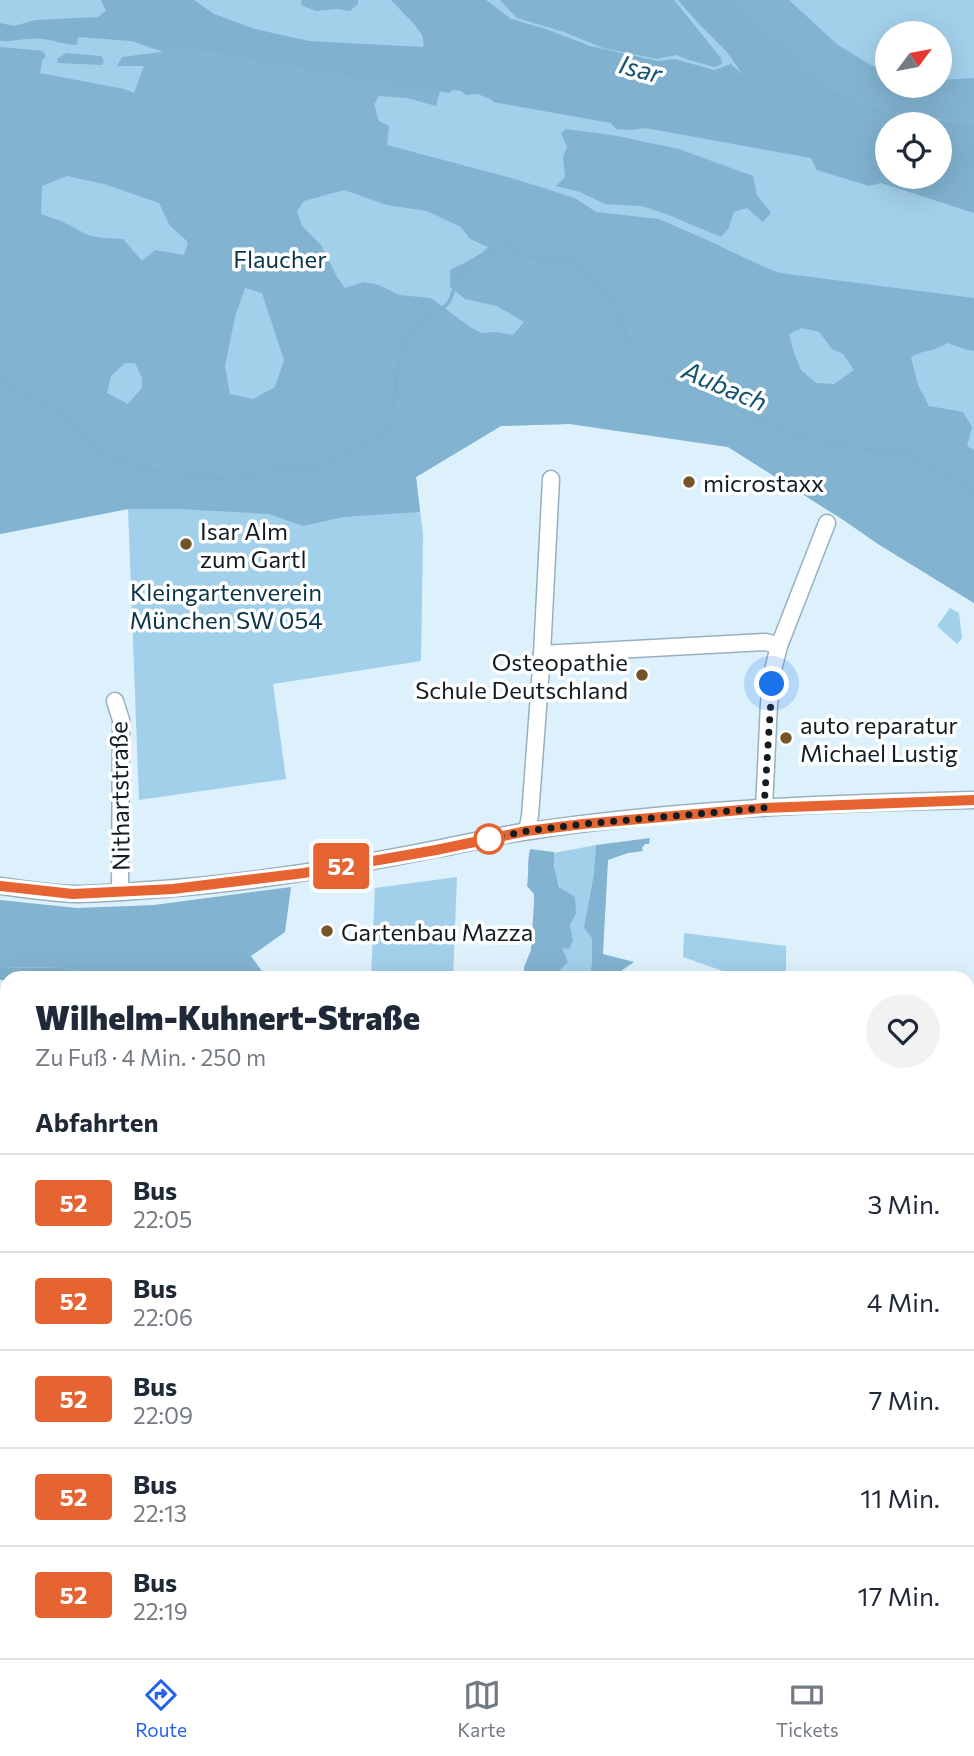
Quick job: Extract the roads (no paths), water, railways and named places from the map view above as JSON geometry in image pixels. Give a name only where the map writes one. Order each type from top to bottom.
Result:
[{"type":"street","points":[[527,831],[542,654],[551,479]]},
{"type":"street","points":[[764,808],[770,698],[779,646],[827,523]]},
{"type":"street","points":[[542,654],[766,642],[779,646]]},
{"type":"street","name":"Nithartstraße","points":[[115,701],[121,720],[120,892]]},
{"type":"street","points":[[0,886],[73,894],[173,889],[278,877],[436,850],[527,831],[664,815],[764,808],[974,800]]},
{"type":"water","name":"Isar","points":[[101,0],[194,0],[214,14],[255,29],[309,41],[423,47],[422,35],[391,0],[486,0],[511,19],[590,46],[658,61],[675,59],[714,70],[731,64],[743,75],[727,52],[678,0],[734,0],[742,12],[780,41],[827,86],[888,112],[875,112],[875,184],[869,186],[817,170],[811,158],[645,128],[616,129],[611,123],[493,102],[478,94],[466,95],[461,91],[453,90],[449,93],[185,49],[164,52],[131,41],[78,37],[77,45],[37,39],[0,41],[0,23],[14,26],[36,20],[98,17],[106,11]]},
{"type":"water","points":[[952,121],[974,124],[974,213],[900,189],[952,189]]},
{"type":"water","points":[[0,967],[64,968],[78,971],[0,971]]},
{"type":"waterway","name":"Aubach","points":[[0,377],[13,391],[53,407],[102,454],[144,469],[236,480],[275,469],[318,466],[365,444],[390,428],[400,360],[412,328],[448,303],[460,275],[470,263],[483,254],[506,245],[523,256],[565,258],[579,265],[613,299],[630,345],[668,383],[692,386],[719,398],[747,416],[798,436],[860,449],[908,454],[974,491]]},
{"type":"place","name":"microstaxx","points":[[689,482]]},
{"type":"place","name":"Isar Alm zum Gartl","points":[[186,544]]},
{"type":"place","name":"Osteopathie Schule Deutschland","points":[[642,675]]},
{"type":"place","name":"auto reparatur Michael Lustig","points":[[786,738]]},
{"type":"place","name":"Gartenbau Mazza","points":[[327,931]]},
{"type":"park label","name":"Flaucher","points":[[280,258]]},
{"type":"park label","name":"Kleingartenverein München SW 054","points":[[226,605]]}]
